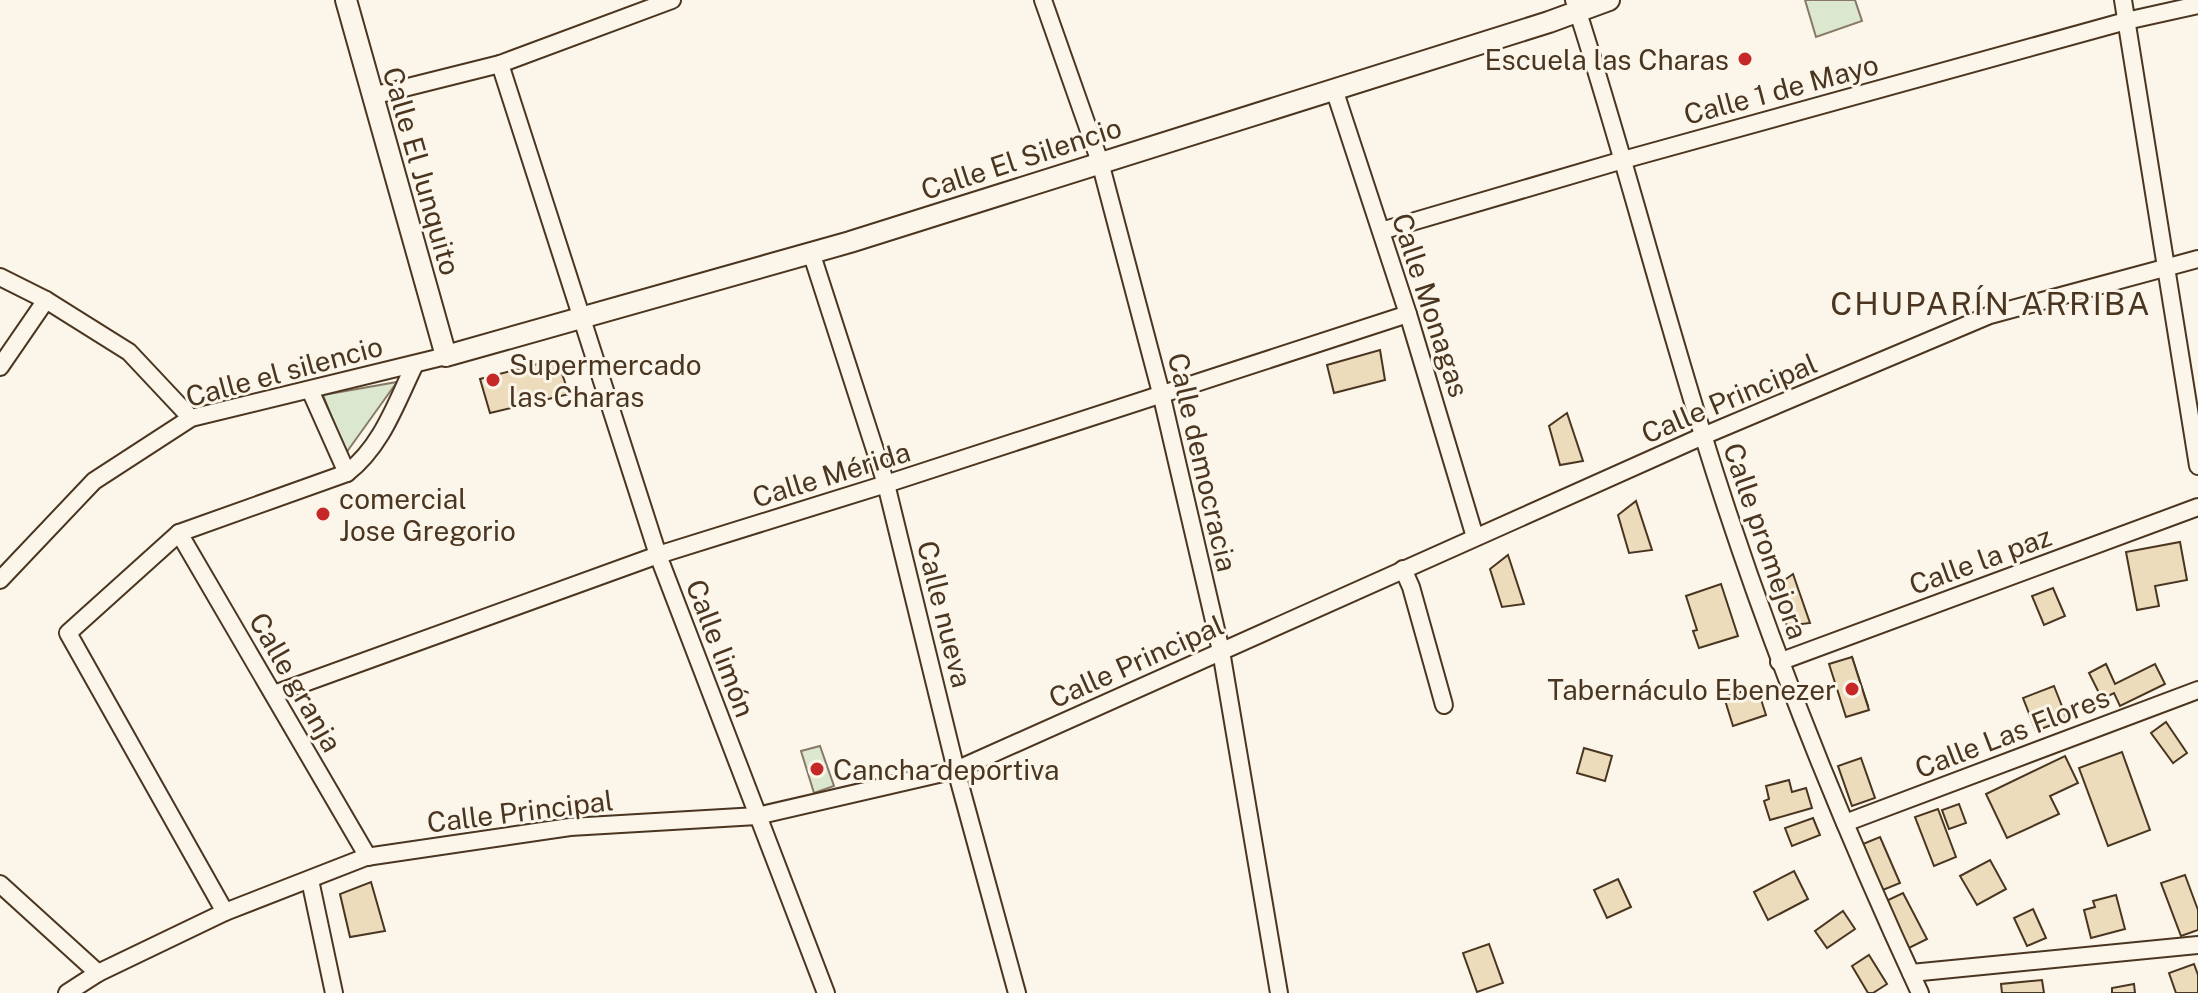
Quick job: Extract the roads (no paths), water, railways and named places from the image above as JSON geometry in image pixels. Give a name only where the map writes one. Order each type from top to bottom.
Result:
[{"type":"street","name":"Calle El Junquito","points":[[346,0],[446,356]]},
{"type":"street","points":[[372,96],[500,64],[672,0]]},
{"type":"street","name":"Calle democracia","points":[[1043,0],[1100,162],[1161,393],[1221,651],[1279,993]]},
{"type":"street","name":"Calle El Silencio","points":[[446,356],[850,242],[1334,89],[1575,6],[1609,0]]},
{"type":"street","points":[[2123,0],[2198,466]]},
{"type":"street","name":"Calle 1 de Mayo","points":[[1381,231],[1623,160],[2126,21],[2198,5]]},
{"type":"street","name":"Calle promejora","points":[[1575,6],[1703,436],[1779,662],[1920,993]]},
{"type":"street","name":"Calle limón","points":[[500,64],[658,555],[826,993]]},
{"type":"street","name":"Calle Monagas","points":[[1334,89],[1408,314],[1475,537]]},
{"type":"street","name":"Calle nueva","points":[[811,252],[886,484],[956,770],[1017,993]]},
{"type":"street","name":"Calle Principal","points":[[67,993],[98,973],[225,912],[368,857],[570,827],[757,816],[956,770],[1703,436],[1990,315],[2198,259]]},
{"type":"street","points":[[0,277],[46,300],[129,352],[191,418]]},
{"type":"street","points":[[0,367],[46,300]]},
{"type":"street","name":"Calle Mérida","points":[[274,694],[658,555],[1408,314]]},
{"type":"street","name":"Calle el silencio","points":[[0,580],[94,481],[191,418],[446,356]]},
{"type":"street","points":[[225,912],[68,633],[179,533],[347,473],[365,459],[379,439],[415,364]]},
{"type":"street","points":[[310,390],[347,473]]},
{"type":"street","name":"Calle la paz","points":[[1779,662],[2198,507]]},
{"type":"street","name":"Calle granja","points":[[179,533],[368,857]]},
{"type":"street","points":[[1403,569],[1411,587],[1444,705]]},
{"type":"street","name":"Calle Las Flores","points":[[1845,823],[2198,690]]},
{"type":"street","points":[[310,880],[334,993]]},
{"type":"street","points":[[0,884],[98,973]]},
{"type":"street","points":[[1911,973],[2198,945]]},
{"type":"place","name":"Escuela las Charas","points":[[1745,59]]},
{"type":"place","name":"Supermercado las Charas","points":[[493,380]]},
{"type":"place","name":"comercial Jose Gregorio","points":[[323,514]]},
{"type":"place","name":"Tabernáculo Ebenezer","points":[[1852,689]]},
{"type":"place","name":"Cancha deportiva","points":[[817,769]]},
{"type":"district","name":"CHUPARÍN ARRIBA","points":[[1991,303]]}]
